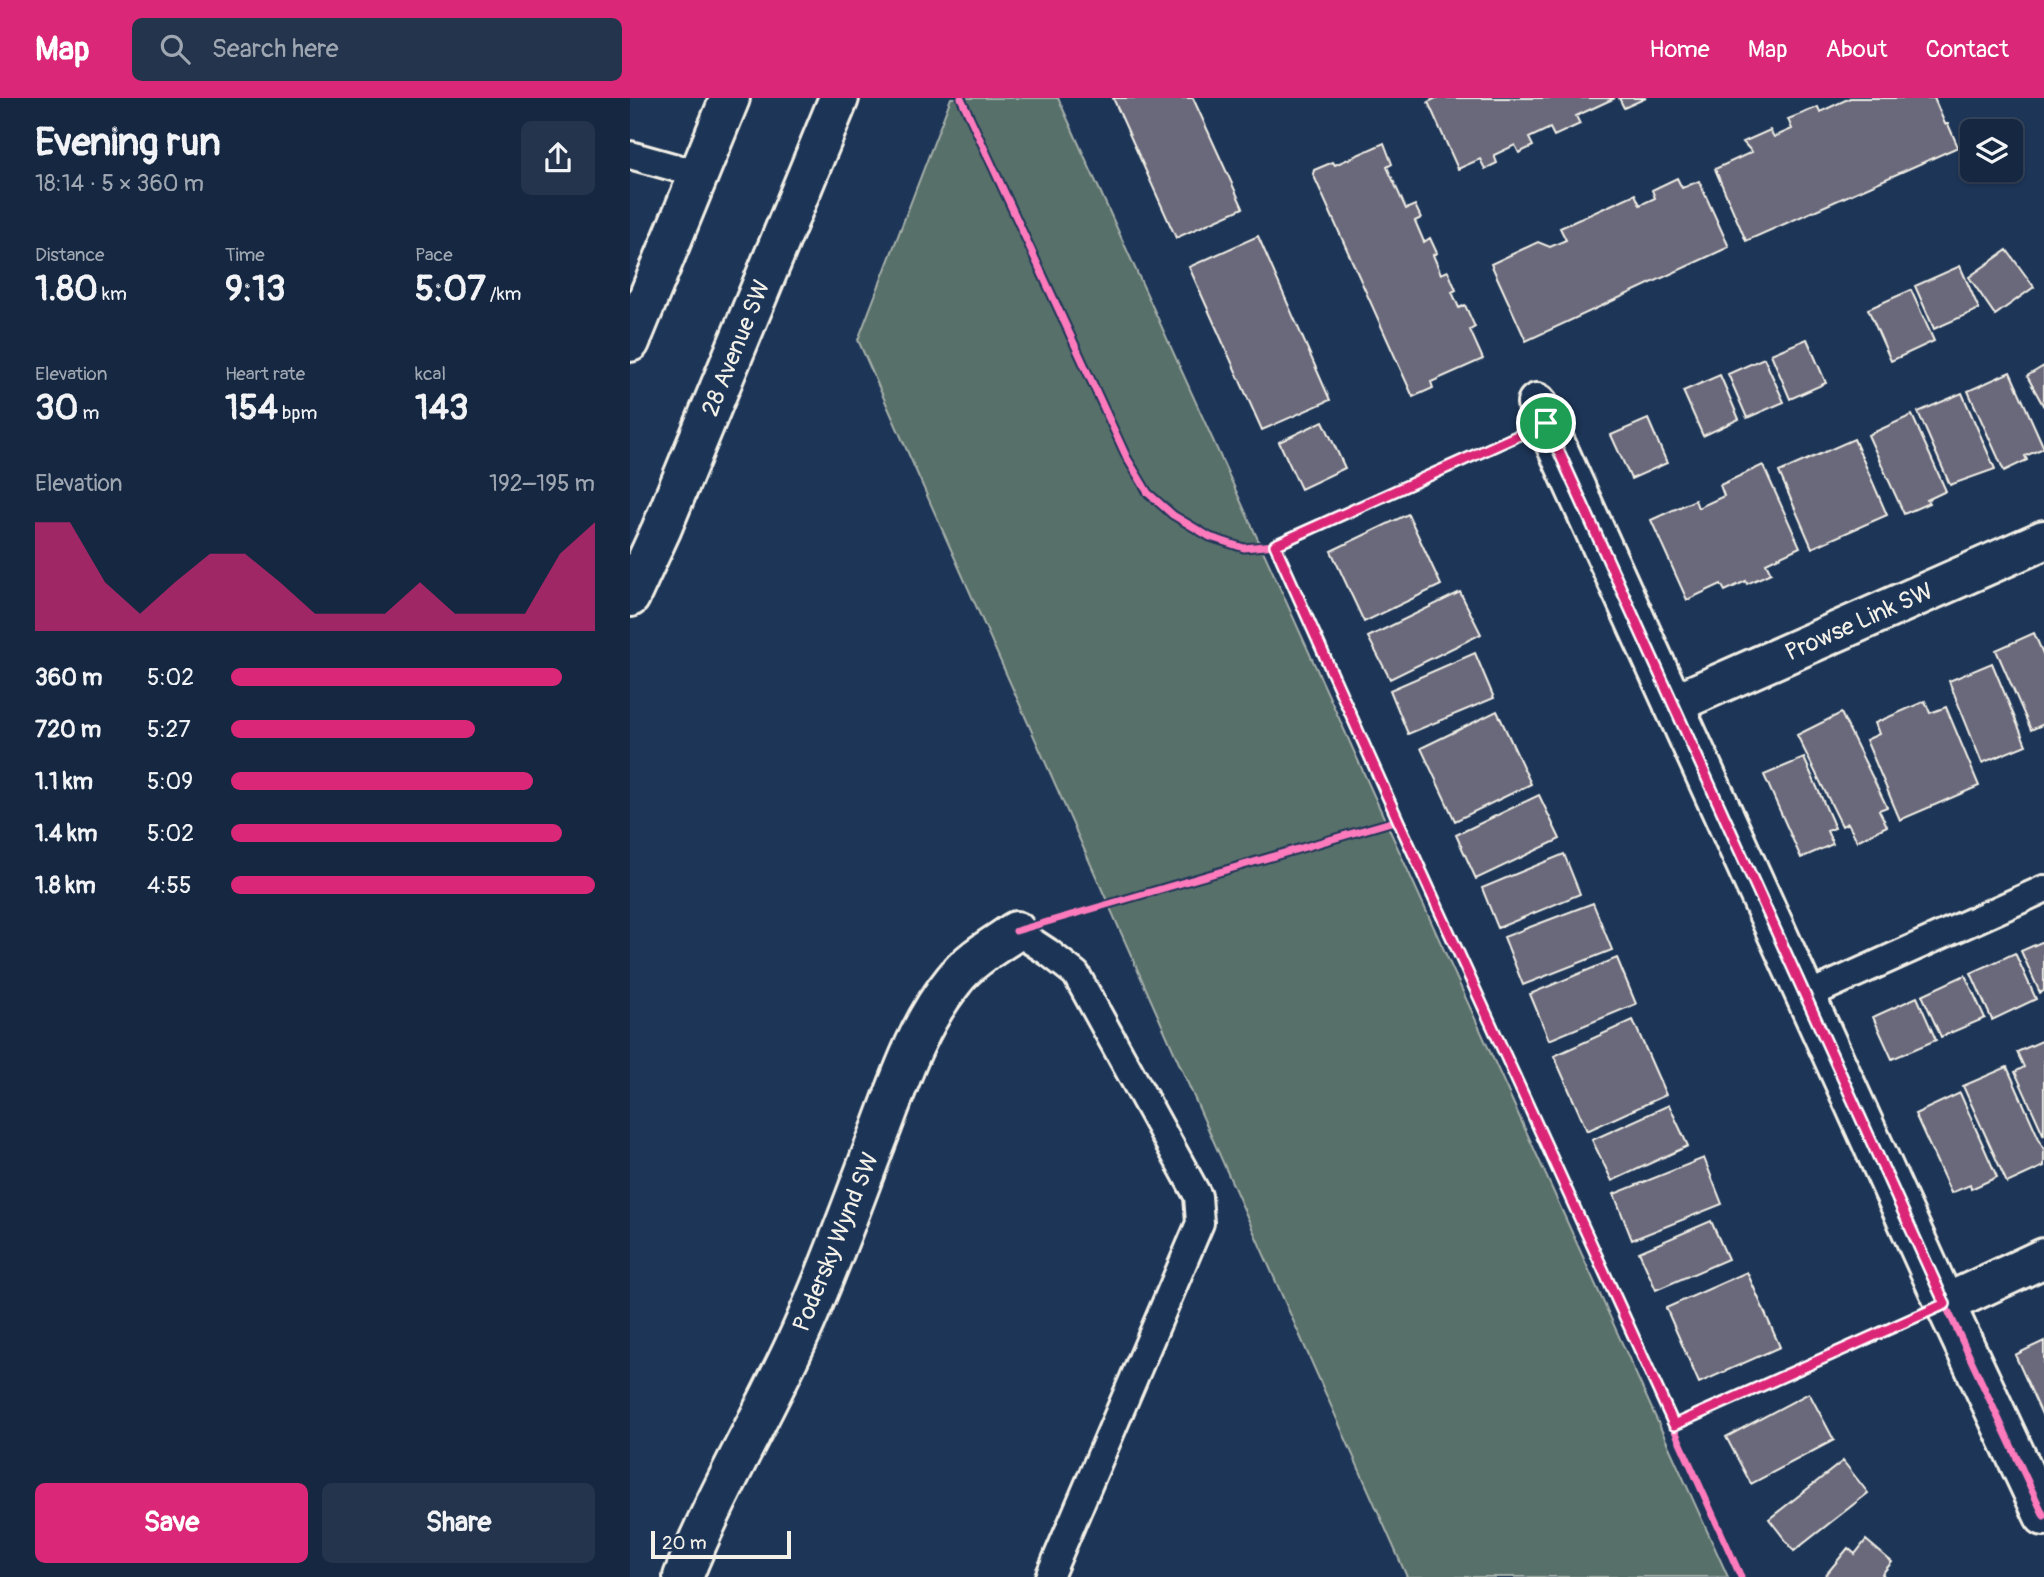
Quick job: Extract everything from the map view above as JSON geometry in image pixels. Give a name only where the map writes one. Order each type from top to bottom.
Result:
[{"type":"street","points":[[630,342],[730,98]]},
{"type":"street","name":"28 Avenue SW","points":[[630,597],[661,530],[839,98]]},
{"type":"street","points":[[1541,413],[1945,1304],[2044,1516]]},
{"type":"street","name":"Prowse Link SW","points":[[1673,704],[2044,540]]},
{"type":"street","name":"Podersky Wynd SW","points":[[683,1577],[722,1487],[776,1383],[818,1293],[908,1058],[928,1017],[954,979],[979,955],[1016,931]]},
{"type":"street","points":[[1945,1304],[2044,1258]]},
{"type":"lane","points":[[630,156],[698,174]]},
{"type":"lane","points":[[1806,996],[2044,889]]},
{"type":"lane","points":[[1016,931],[1076,974],[1198,1196],[1200,1223],[1049,1577]]},
{"type":"path","points":[[1265,546],[1275,545],[1541,413]]},
{"type":"path","points":[[1275,545],[1281,558]]},
{"type":"path","points":[[1674,1425],[1945,1304]]},
{"type":"path","points":[[1668,1412],[1680,1438]]},
{"type":"green space","points":[[951,98],[1058,98],[1728,1577],[1407,1577],[858,340]]},
{"type":"building","points":[[1113,98],[1193,98],[1243,208],[1176,238]]},
{"type":"building","points":[[1436,98],[1615,98],[1576,116],[1580,124],[1554,136],[1550,128],[1529,138],[1533,146],[1519,153],[1515,145],[1494,155],[1497,163],[1485,169],[1480,159],[1458,169],[1428,102]]},
{"type":"building","points":[[1619,98],[1646,98],[1624,108]]},
{"type":"building","points":[[1850,98],[1934,98],[1958,147],[1746,241],[1715,169],[1752,152],[1743,142],[1770,130],[1774,137],[1792,129],[1788,119],[1818,107],[1820,112]]},
{"type":"building","points":[[1384,143],[1392,164],[1387,167],[1406,209],[1415,205],[1421,218],[1415,221],[1424,242],[1430,238],[1437,253],[1433,255],[1441,274],[1448,271],[1456,290],[1452,292],[1459,308],[1465,305],[1475,327],[1470,330],[1483,359],[1431,382],[1433,388],[1413,397],[1313,174],[1314,170],[1333,162],[1335,165]]},
{"type":"building","points":[[1677,178],[1682,188],[1699,181],[1729,247],[1526,341],[1491,264],[1538,242],[1550,247],[1566,240],[1560,228],[1635,194],[1640,205],[1655,198],[1652,190]]},
{"type":"building","points":[[1258,236],[1330,400],[1262,430],[1189,267]]},
{"type":"building","points":[[2007,250],[2034,287],[1995,315],[1969,277]]},
{"type":"building","points":[[1960,266],[1979,309],[1934,329],[1915,286]]},
{"type":"building","points":[[1911,290],[1934,341],[1891,361],[1868,309]]},
{"type":"building","points":[[1807,339],[1826,383],[1790,399],[1771,354]]},
{"type":"building","points":[[1764,358],[1784,402],[1747,418],[1728,374]]},
{"type":"building","points":[[2044,366],[2044,407],[2027,376]]},
{"type":"building","points":[[2010,372],[2044,448],[2025,456],[2027,460],[2004,471],[1968,391]]},
{"type":"building","points":[[1720,375],[1739,419],[1703,436],[1683,391]]},
{"type":"building","points":[[1962,393],[1995,469],[1950,485],[1918,412]]},
{"type":"building","points":[[1912,415],[1946,491],[1927,500],[1929,503],[1904,514],[1868,435]]},
{"type":"building","points":[[1648,419],[1667,463],[1631,479],[1611,435]]},
{"type":"building","points":[[1323,421],[1345,468],[1301,489],[1279,442]]},
{"type":"building","points":[[1854,439],[1887,515],[1812,548],[1779,472]]},
{"type":"building","points":[[1763,465],[1800,547],[1766,563],[1771,573],[1725,591],[1721,584],[1687,600],[1651,520],[1695,500],[1698,508],[1724,496],[1720,485]]},
{"type":"building","points":[[1408,514],[1441,585],[1364,622],[1331,551]]},
{"type":"building","points":[[1460,592],[1481,634],[1390,679],[1368,637]]},
{"type":"building","points":[[2034,633],[2044,656],[2044,724],[2031,730],[1996,650]]},
{"type":"building","points":[[1475,653],[1494,698],[1408,734],[1390,690]]},
{"type":"building","points":[[1992,663],[2026,745],[1982,763],[1949,681]]},
{"type":"building","points":[[1925,701],[1930,713],[1946,707],[1979,786],[1900,820],[1866,740],[1879,734],[1875,723]]},
{"type":"building","points":[[1497,711],[1531,784],[1455,821],[1421,748]]},
{"type":"building","points":[[1841,713],[1887,807],[1879,810],[1887,826],[1857,841],[1848,823],[1842,826],[1797,735]]},
{"type":"building","points":[[1804,758],[1835,828],[1827,831],[1833,844],[1801,858],[1764,775]]},
{"type":"building","points":[[1539,795],[1560,839],[1476,879],[1456,835]]},
{"type":"building","points":[[1564,854],[1580,894],[1498,928],[1482,888]]},
{"type":"building","points":[[1593,903],[1612,950],[1523,985],[1504,937]]},
{"type":"building","points":[[2044,941],[2044,991],[2040,993],[2021,951]]},
{"type":"building","points":[[2015,953],[2036,999],[1992,1020],[1971,973]]},
{"type":"building","points":[[1617,958],[1636,1004],[1549,1040],[1530,994]]},
{"type":"building","points":[[1965,975],[1985,1018],[1941,1037],[1922,995]]},
{"type":"building","points":[[1917,997],[1936,1040],[1892,1059],[1873,1017]]},
{"type":"building","points":[[1633,1020],[1666,1095],[1587,1131],[1554,1056]]},
{"type":"building","points":[[2044,1040],[2044,1136],[2015,1072],[2024,1067],[2017,1052]]},
{"type":"building","points":[[2007,1067],[2044,1150],[2044,1166],[2007,1183],[1963,1086]]},
{"type":"building","points":[[1960,1093],[1997,1177],[1971,1189],[1970,1185],[1951,1193],[1915,1114]]},
{"type":"building","points":[[1669,1105],[1688,1146],[1612,1181],[1592,1140]]},
{"type":"building","points":[[1704,1158],[1722,1204],[1632,1240],[1614,1194]]},
{"type":"building","points":[[1711,1221],[1728,1259],[1656,1290],[1639,1252]]},
{"type":"building","points":[[1747,1272],[1780,1347],[1699,1383],[1666,1308]]},
{"type":"building","points":[[2044,1341],[2044,1419],[2015,1355]]},
{"type":"building","points":[[1809,1393],[1834,1440],[1751,1484],[1726,1437]]},
{"type":"building","points":[[1843,1461],[1868,1493],[1794,1551],[1769,1519]]},
{"type":"building","points":[[1866,1540],[1892,1562],[1882,1574],[1885,1577],[1824,1577],[1848,1548],[1855,1554]]},
{"type":"cycle path","points":[[961,98],[1127,458],[1148,493],[1173,515],[1210,537],[1244,548],[1275,545],[1741,1577]]},
{"type":"cycle path","points":[[1537,403],[1945,1304],[2044,1516]]},
{"type":"cycle path","points":[[1016,931],[1398,820]]},
{"type":"route","points":[[1546,423],[1945,1304],[1674,1425],[1275,545],[1546,423]]}]
